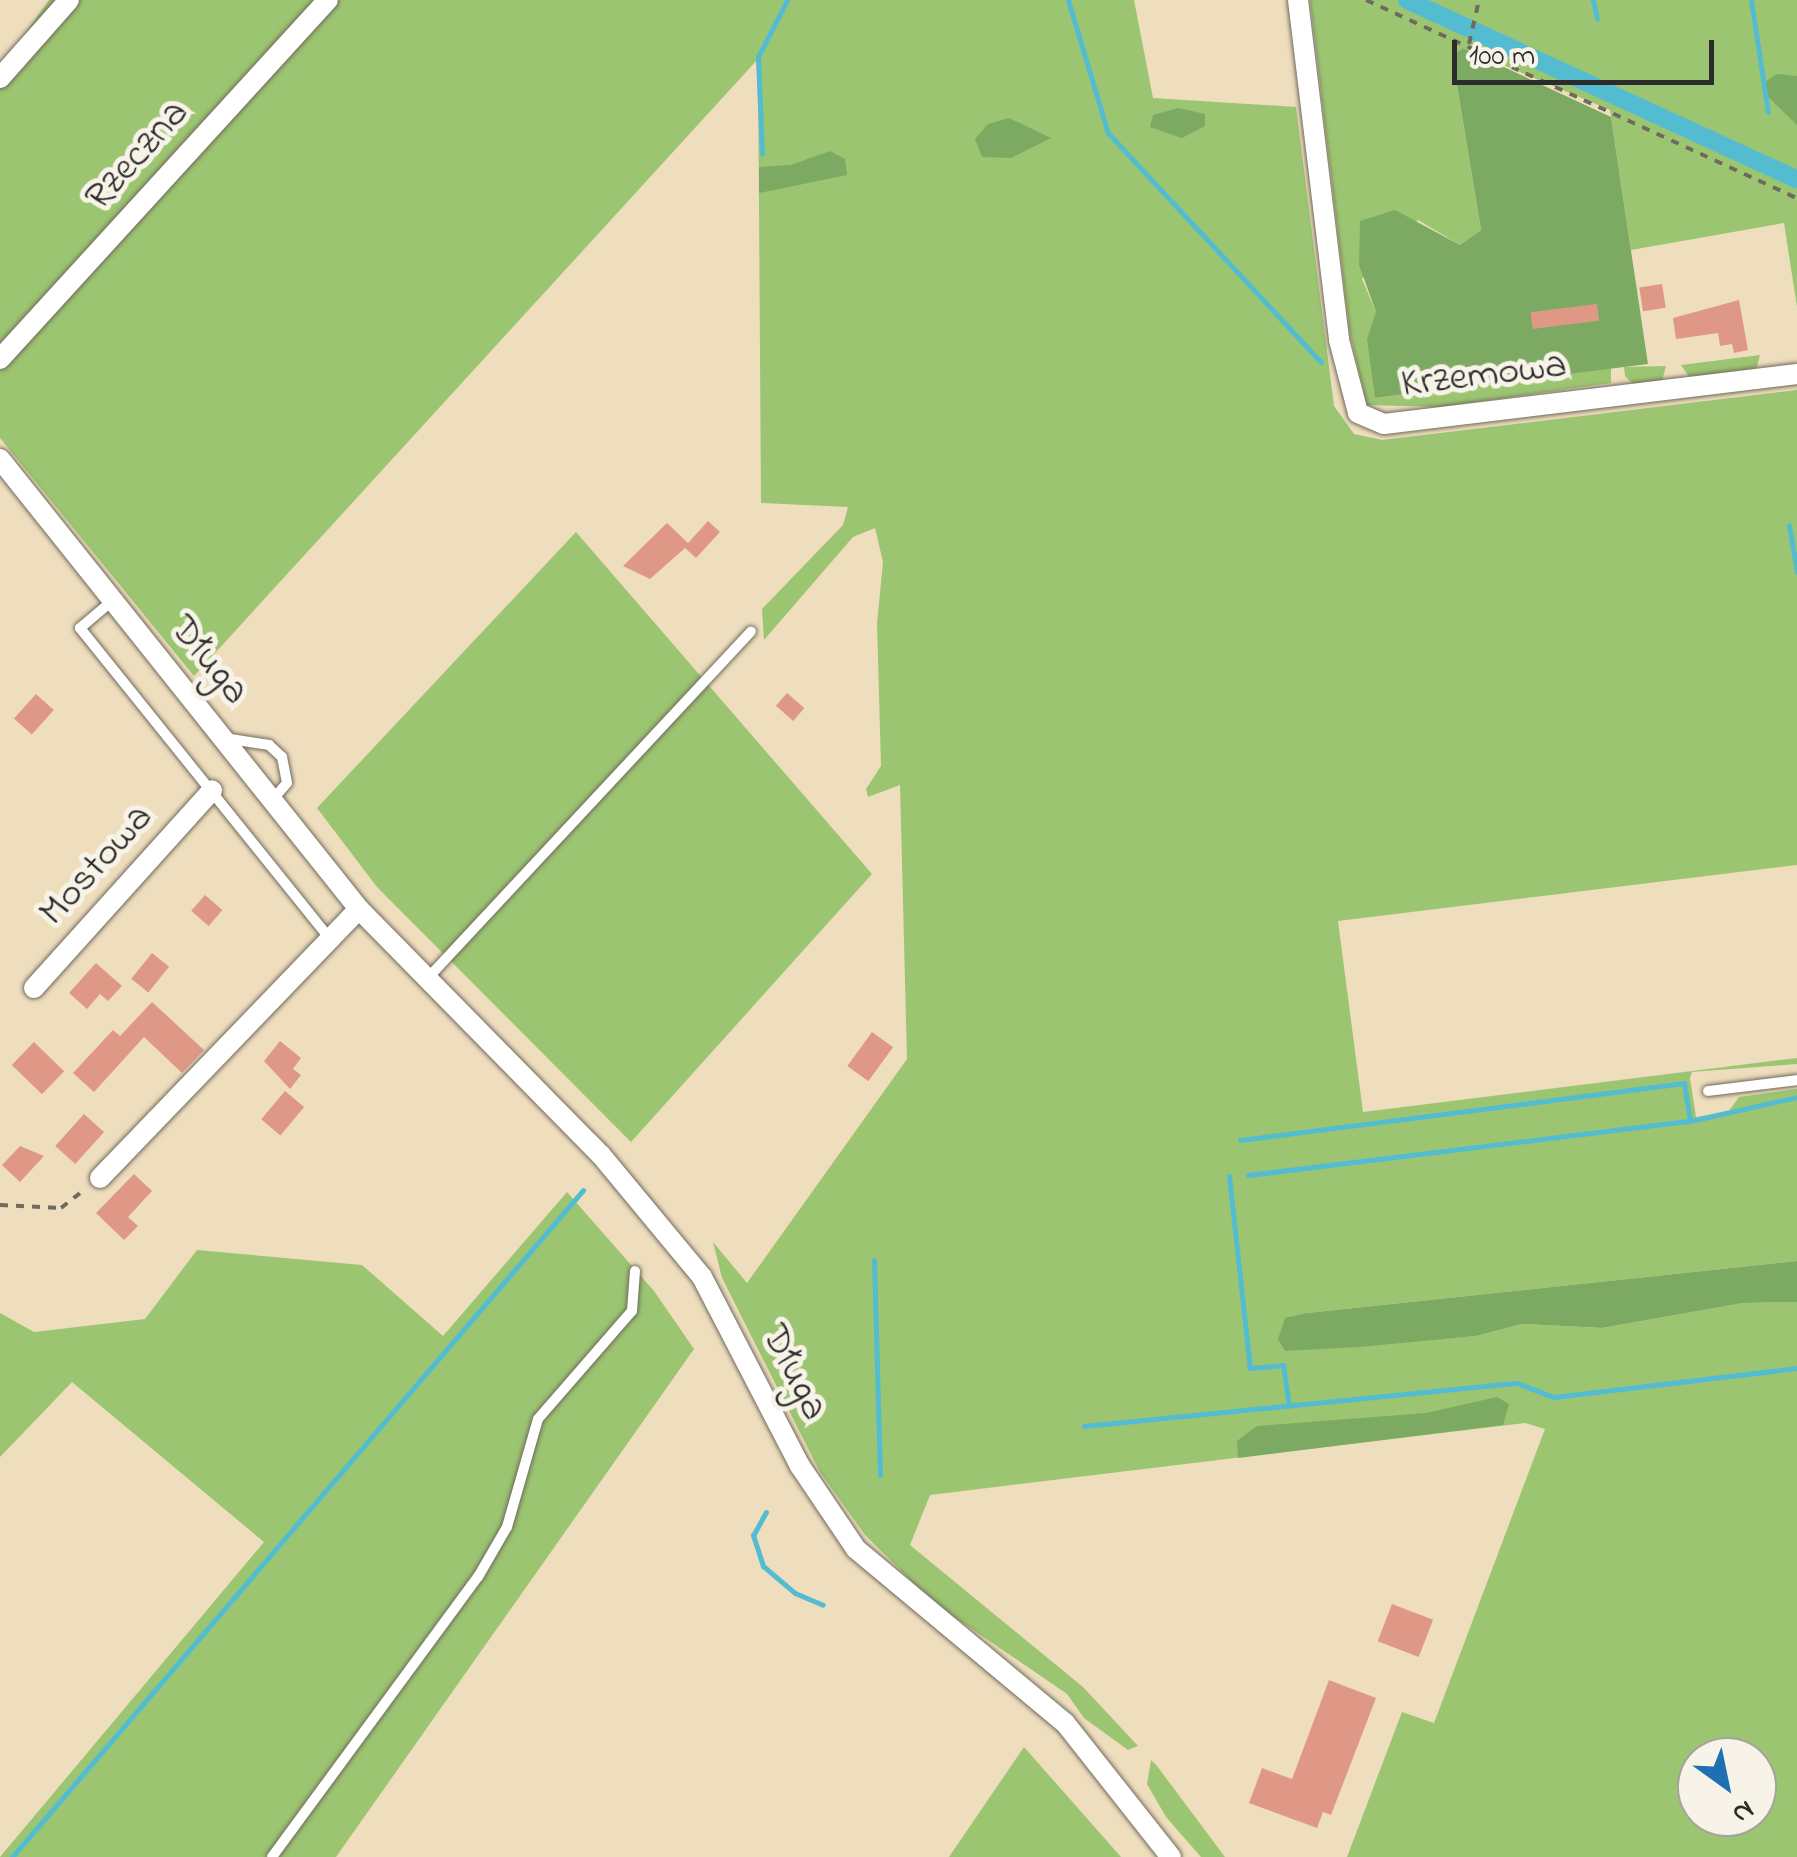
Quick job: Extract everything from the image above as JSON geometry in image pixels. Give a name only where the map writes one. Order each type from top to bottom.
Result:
[{"type":"street","points":[[0,78],[70,0]]},
{"type":"street","name":"Rzeczna","points":[[0,358],[328,0]]},
{"type":"street","name":"Krzemowa","points":[[1298,0],[1339,340],[1358,412],[1384,424],[1797,374]]},
{"type":"street","name":"Długa","points":[[0,459],[274,797],[359,909],[601,1155],[702,1277],[800,1466],[856,1548],[911,1600],[1065,1723],[1171,1857]]},
{"type":"street","name":"Mostowa","points":[[34,988],[212,790]]},
{"type":"street","points":[[100,1178],[359,909]]},
{"type":"lane","points":[[113,600],[80,628],[330,939]]},
{"type":"lane","points":[[427,979],[751,630]]},
{"type":"lane","points":[[224,738],[268,745],[282,757],[287,783],[274,797]]},
{"type":"lane","points":[[1708,1091],[1797,1080]]},
{"type":"lane","points":[[272,1857],[478,1577],[507,1527],[538,1419],[632,1312],[635,1271]]},
{"type":"path","points":[[1366,0],[1469,44],[1797,198]]},
{"type":"path","points":[[1469,44],[1477,28],[1479,0]]},
{"type":"path","points":[[0,1204],[61,1208],[100,1178]]},
{"type":"green space","points":[[49,0],[1134,0],[1153,98],[1296,107],[1334,406],[1354,434],[1382,440],[1797,390],[1797,865],[1338,921],[1363,1112],[1797,1058],[1797,1064],[1692,1072],[1690,1078],[1696,1117],[1728,1112],[1739,1097],[1797,1089],[1797,1261],[1307,1313],[1285,1351],[1476,1336],[1522,1324],[1602,1328],[1743,1303],[1797,1302],[1797,1857],[1347,1857],[1402,1712],[1434,1723],[1545,1429],[1525,1423],[930,1495],[910,1545],[1083,1687],[1138,1746],[1128,1750],[1084,1718],[1067,1694],[934,1603],[865,1535],[820,1472],[722,1278],[713,1242],[747,1283],[907,1059],[900,785],[868,797],[866,789],[881,766],[877,623],[883,562],[875,528],[853,537],[764,640],[762,609],[843,525],[848,507],[761,503],[758,59],[194,676],[0,438],[0,69]]},
{"type":"green space","points":[[1310,0],[1797,0],[1797,307],[1784,223],[1631,250],[1610,110],[1463,48],[1457,87],[1481,230],[1460,245],[1418,220],[1362,279],[1376,312],[1376,398],[1611,368],[1611,383],[1441,407],[1367,405],[1350,334]]},
{"type":"green space","points":[[1463,48],[1611,117],[1648,364],[1375,398],[1367,339],[1376,312],[1359,265],[1360,221],[1395,210],[1460,245],[1481,230],[1452,56]]},
{"type":"green space","points":[[1777,74],[1797,76],[1797,125],[1765,94],[1765,82]]},
{"type":"green space","points":[[1178,108],[1205,114],[1205,126],[1182,138],[1150,127],[1153,115]]},
{"type":"green space","points":[[1009,118],[1051,138],[1011,158],[982,157],[975,139],[988,124]]},
{"type":"green space","points":[[830,151],[845,159],[847,175],[759,193],[759,167],[791,165]]},
{"type":"green space","points":[[1760,355],[1756,371],[1690,378],[1681,365]]},
{"type":"green space","points":[[1666,366],[1662,381],[1633,384],[1625,376],[1624,367]]},
{"type":"green space","points":[[576,532],[872,874],[631,1142],[377,887],[317,808]]},
{"type":"green space","points":[[567,1192],[654,1291],[694,1349],[336,1857],[0,1857],[264,1542],[72,1382],[0,1457],[0,1313],[34,1332],[145,1319],[197,1250],[362,1265],[443,1336]]},
{"type":"green space","points":[[1797,1261],[1797,1302],[1743,1303],[1602,1328],[1522,1324],[1476,1336],[1359,1347],[1285,1351],[1278,1339],[1285,1318],[1307,1313]]},
{"type":"green space","points":[[1497,1397],[1509,1404],[1503,1425],[1238,1458],[1237,1441],[1257,1426],[1426,1413]]},
{"type":"green space","points":[[1024,1747],[1121,1857],[949,1857]]},
{"type":"green space","points":[[1151,1760],[1225,1857],[1201,1857],[1166,1817],[1147,1784]]},
{"type":"building","points":[[1662,284],[1666,308],[1643,311],[1639,288]]},
{"type":"building","points":[[1739,300],[1748,350],[1734,353],[1732,344],[1720,346],[1718,333],[1676,339],[1673,318]]},
{"type":"building","points":[[1597,304],[1599,321],[1533,329],[1530,312]]},
{"type":"building","points":[[708,521],[720,532],[696,558],[685,548],[650,579],[623,566],[667,523],[688,543]]},
{"type":"building","points":[[787,693],[804,708],[793,721],[776,706]]},
{"type":"building","points":[[36,694],[54,710],[32,735],[14,719]]},
{"type":"building","points":[[205,895],[222,910],[209,926],[191,911]]},
{"type":"building","points":[[152,953],[169,967],[148,992],[131,979]]},
{"type":"building","points":[[96,963],[122,986],[108,1001],[100,994],[87,1009],[69,993]]},
{"type":"building","points":[[152,1002],[204,1050],[182,1073],[144,1037],[94,1092],[73,1073],[113,1030],[120,1036]]},
{"type":"building","points":[[872,1032],[893,1047],[868,1081],[847,1066]]},
{"type":"building","points":[[280,1041],[301,1058],[293,1069],[301,1075],[290,1089],[264,1061]]},
{"type":"building","points":[[34,1042],[64,1071],[42,1094],[12,1065]]},
{"type":"building","points":[[285,1091],[304,1107],[280,1135],[261,1119]]},
{"type":"building","points":[[84,1114],[104,1132],[75,1164],[55,1146]]},
{"type":"building","points":[[20,1146],[44,1156],[20,1182],[2,1165]]},
{"type":"building","points":[[134,1174],[152,1191],[128,1217],[138,1226],[124,1240],[96,1213]]},
{"type":"building","points":[[1392,1604],[1433,1620],[1419,1657],[1378,1641]]},
{"type":"building","points":[[1329,1680],[1376,1698],[1331,1815],[1323,1812],[1317,1828],[1249,1803],[1262,1768],[1292,1779]]},
{"type":"waterway","points":[[762,154],[758,57],[787,0]]},
{"type":"waterway","points":[[1068,0],[1108,133],[1321,362]]},
{"type":"waterway","points":[[1407,0],[1797,179]]},
{"type":"waterway","points":[[1593,0],[1597,19]]},
{"type":"waterway","points":[[1751,0],[1768,112]]},
{"type":"waterway","points":[[1789,525],[1797,572]]},
{"type":"waterway","points":[[1240,1140],[1684,1083],[1690,1121],[1797,1097]]},
{"type":"waterway","points":[[1248,1175],[1690,1121]]},
{"type":"waterway","points":[[1229,1176],[1250,1368],[1283,1365],[1289,1406]]},
{"type":"waterway","points":[[12,1857],[583,1190]]},
{"type":"waterway","points":[[874,1260],[880,1475]]},
{"type":"waterway","points":[[1084,1426],[1517,1383],[1554,1397],[1797,1368]]},
{"type":"waterway","points":[[766,1512],[753,1535],[763,1566],[795,1593],[823,1605]]}]
